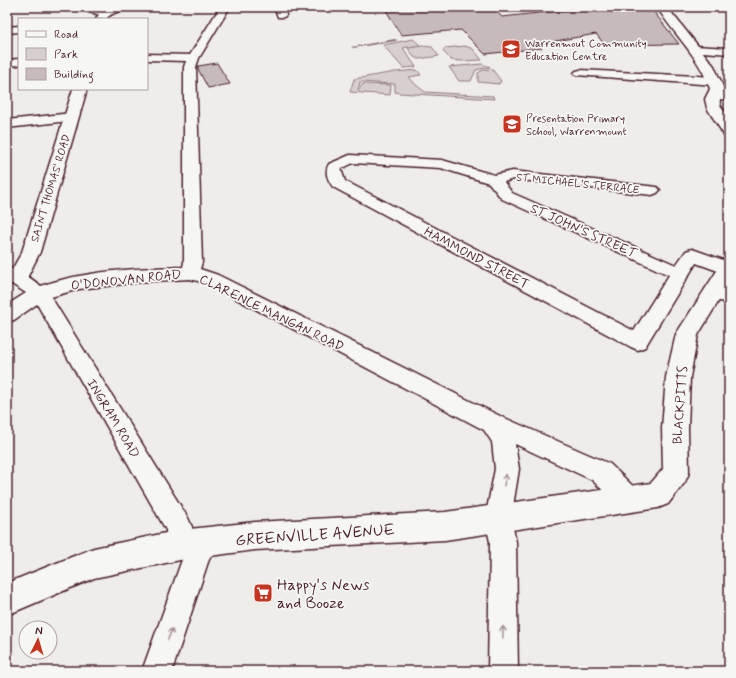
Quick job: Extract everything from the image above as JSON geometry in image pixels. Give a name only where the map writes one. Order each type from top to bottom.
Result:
[{"type":"street","points":[[80,7],[103,16],[120,7]]},
{"type":"street","name":"CLARENCE MANGAN ROAD","points":[[224,7],[193,58],[190,67],[193,262],[190,273],[200,274],[492,423],[601,472],[630,500]]},
{"type":"street","points":[[662,7],[679,32],[695,49],[715,80],[717,89],[712,99],[714,108],[729,132]]},
{"type":"street","points":[[7,30],[18,29]]},
{"type":"street","points":[[695,49],[729,52]]},
{"type":"street","points":[[148,57],[193,58]]},
{"type":"street","points":[[7,63],[18,62]]},
{"type":"street","points":[[580,73],[715,80]]},
{"type":"street","name":"SAINT THOMAS' ROAD","points":[[10,277],[20,272],[30,252],[80,90]]},
{"type":"street","points":[[715,95],[729,96]]},
{"type":"street","points":[[7,124],[72,117]]},
{"type":"street","name":"HAMMOND STREET","points":[[494,180],[442,164],[350,158],[340,162],[334,167],[334,173],[338,184],[638,342],[679,273]]},
{"type":"street","name":"ST MICHAEL'S TERRACE","points":[[494,180],[513,175],[652,190]]},
{"type":"street","name":"ST JOHN'S STREET","points":[[494,180],[507,196],[679,273]]},
{"type":"street","points":[[679,273],[692,255],[729,269]]},
{"type":"street","name":"BLACKPITTS","points":[[630,500],[658,495],[676,473],[678,376],[687,334],[721,295],[729,269]]},
{"type":"street","name":"O'DONOVAN ROAD","points":[[7,315],[19,305],[40,294],[80,281],[190,273]]},
{"type":"street","points":[[10,277],[40,294]]},
{"type":"street","name":"INGRAM ROAD","points":[[40,294],[179,527],[192,544]]},
{"type":"street","points":[[492,423],[503,440],[507,469],[498,519],[503,542],[503,671]]},
{"type":"street","name":"GREENVILLE AVENUE","points":[[7,599],[94,563],[192,544],[255,536],[445,526],[630,500]]},
{"type":"street","points":[[157,671],[196,559],[192,544]]},
{"type":"green space","points":[[413,39],[420,45],[403,48],[416,67],[403,68],[383,45]]},
{"type":"green space","points":[[423,46],[432,47],[439,56],[419,59],[414,57],[408,48]]},
{"type":"green space","points":[[465,46],[473,49],[482,60],[451,60],[443,51],[445,48]]},
{"type":"green space","points":[[482,64],[490,67],[476,70],[471,81],[459,81],[449,67]]},
{"type":"green space","points":[[492,69],[501,81],[499,84],[478,82],[478,73],[483,70]]},
{"type":"green space","points":[[417,70],[421,75],[409,77],[425,92],[493,96],[494,99],[399,93],[395,92],[395,84],[360,82],[358,91],[363,84],[391,85],[390,95],[350,92],[354,79]]},
{"type":"building","points":[[384,7],[492,7],[502,17],[593,7],[650,7],[679,44],[605,45],[596,34],[538,44],[542,48],[485,54],[461,30],[401,35]]},
{"type":"building","points":[[217,63],[230,84],[208,88],[198,69],[198,66]]},
{"type":"waterway","points":[[353,47],[395,40]]},
{"type":"place","name":"Warrenmout Community Education Centre","points":[[511,49]]},
{"type":"place","name":"Presentation Primary School, Warrenmount","points":[[512,124]]},
{"type":"place","name":"Happy's News and Booze","points":[[263,593]]}]
